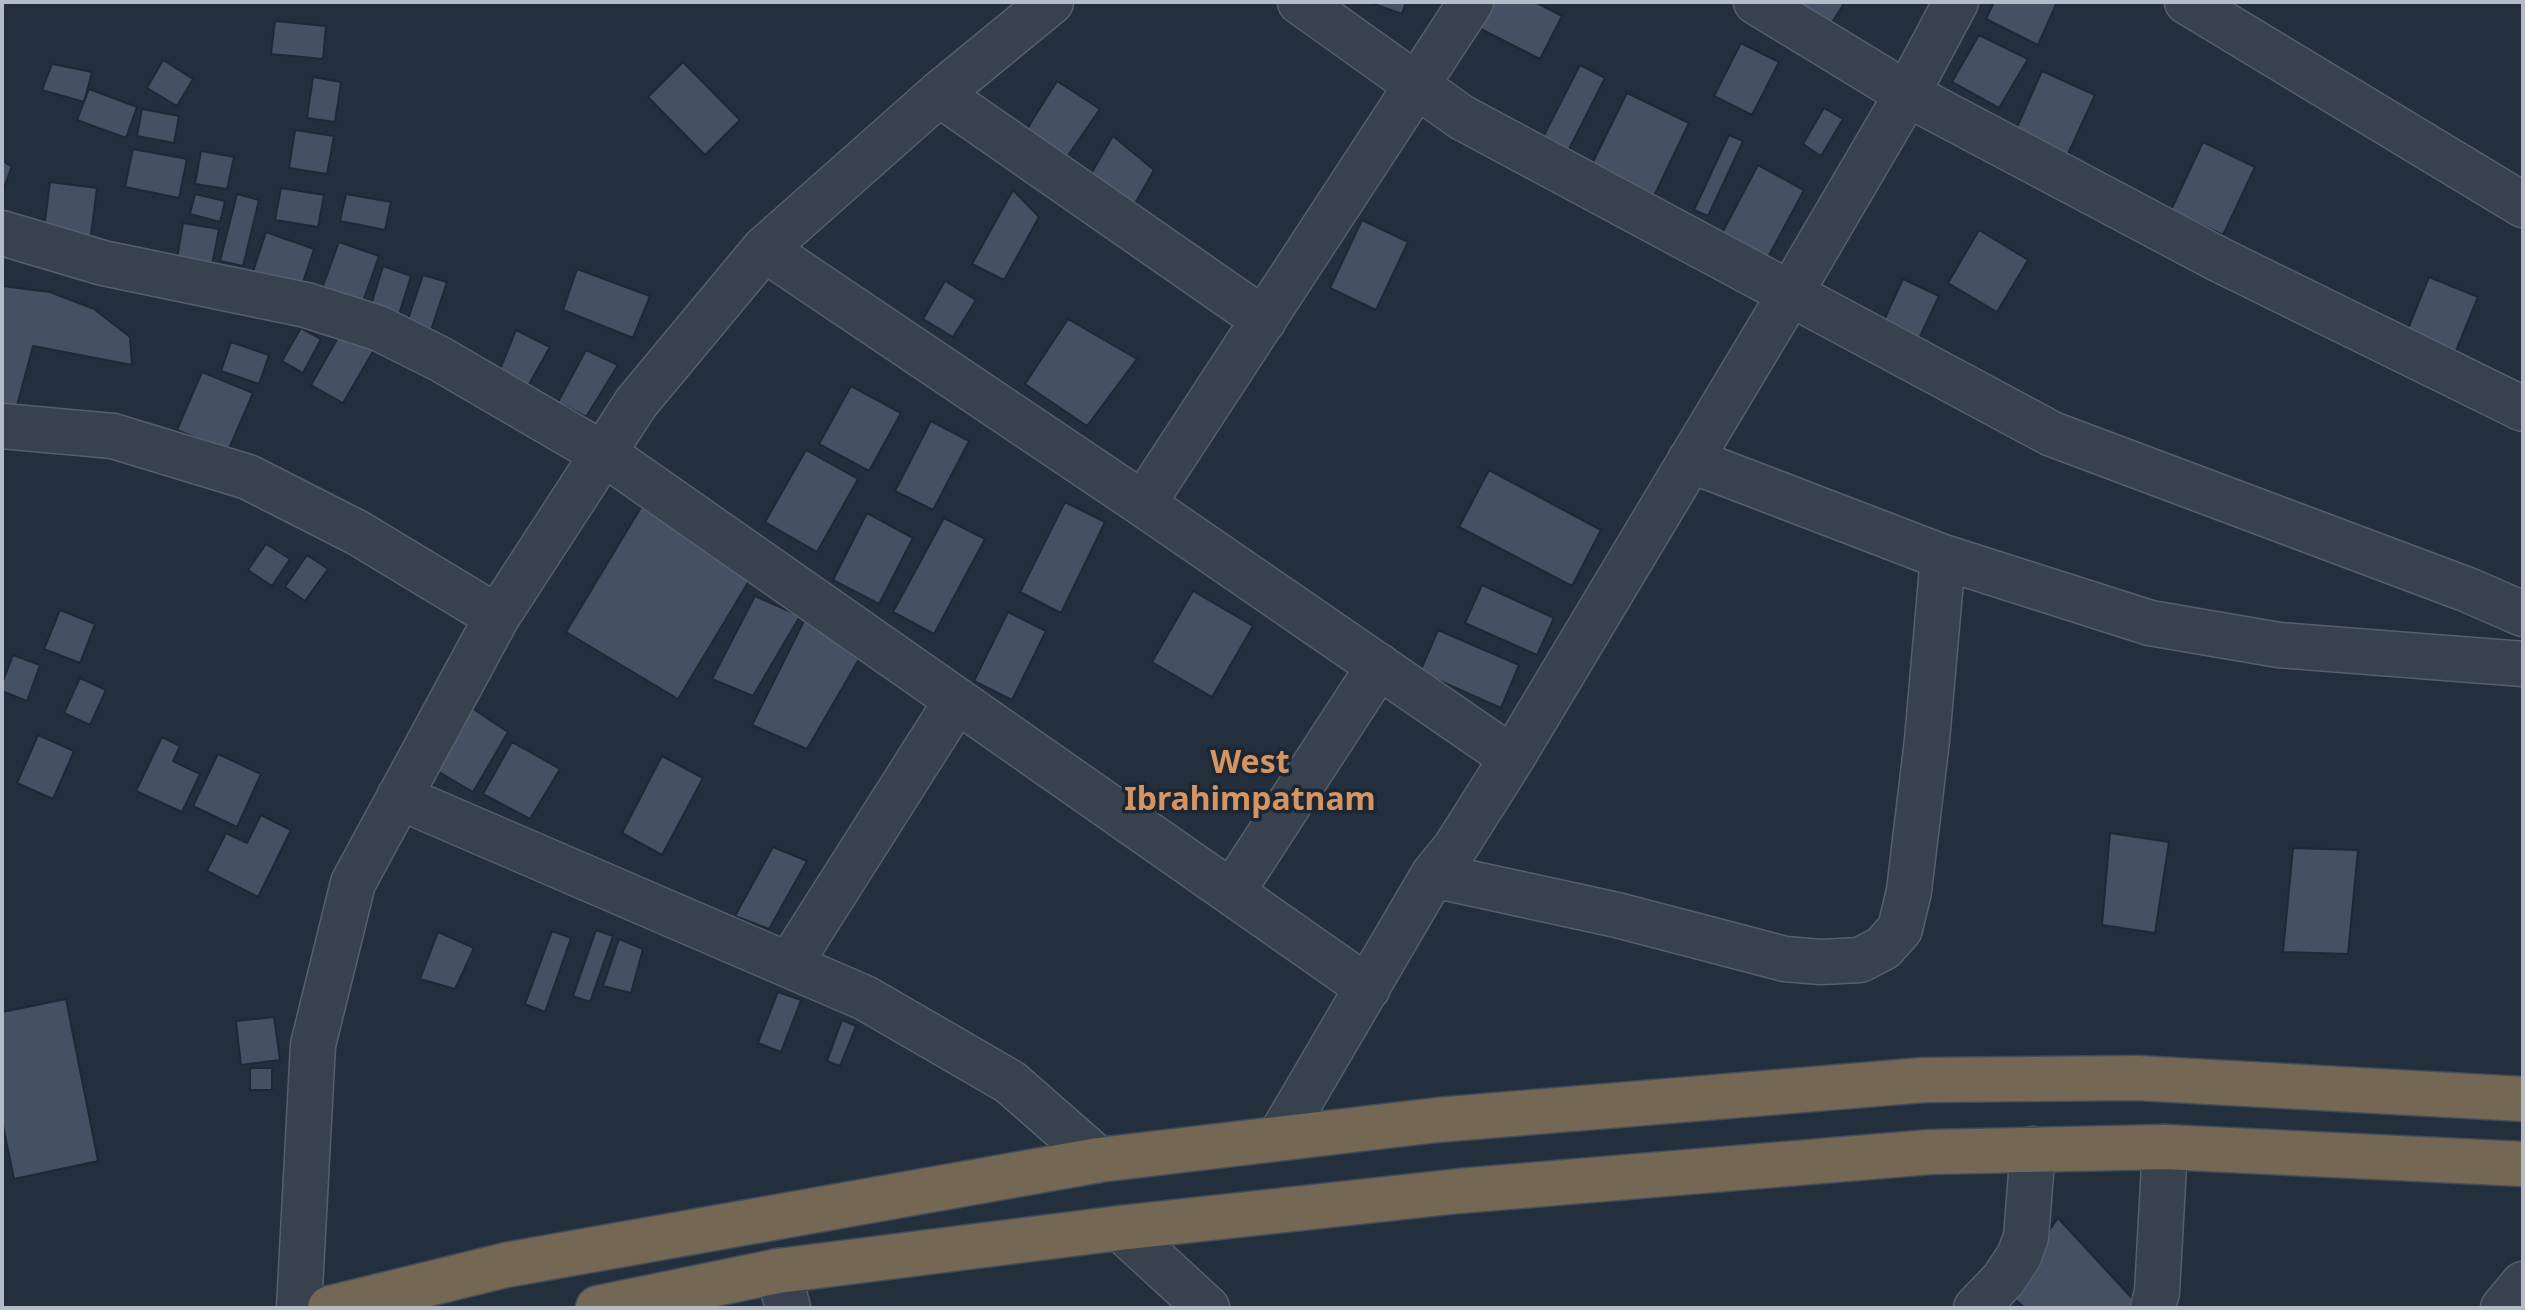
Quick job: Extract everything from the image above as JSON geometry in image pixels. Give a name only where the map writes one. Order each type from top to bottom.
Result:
[{"type":"highway","points":[[330,1308],[506,1265],[1099,1160],[1437,1120],[1924,1080],[2137,1078],[2523,1099]]},
{"type":"highway","points":[[598,1308],[783,1290],[1120,1228],[1459,1191],[1930,1152],[2165,1147],[2523,1164]]},
{"type":"street","points":[[299,1308],[313,1045],[353,883],[497,617],[636,403],[764,249],[939,94],[1051,2]]},
{"type":"street","points":[[1300,2],[1461,117],[2052,434],[2468,590],[2523,614]]},
{"type":"street","points":[[1143,504],[1471,2]]},
{"type":"street","points":[[1756,2],[1907,94],[2220,260],[2523,409]]},
{"type":"street","points":[[1279,1138],[1433,875],[1455,848],[1512,758],[1790,294],[1907,94],[1956,2]]},
{"type":"street","points":[[2187,2],[2523,205]]},
{"type":"street","points":[[939,94],[1264,320]]},
{"type":"street","points":[[2,233],[103,263],[306,305],[378,328],[440,359],[604,454],[1368,988]]},
{"type":"street","points":[[764,249],[1512,758]]},
{"type":"street","points":[[2,426],[113,436],[248,477],[358,533],[497,617]]},
{"type":"street","points":[[1690,460],[1943,557],[2150,623],[2279,645],[2523,664]]},
{"type":"street","points":[[1433,875],[1617,915],[1785,959],[1821,962],[1860,960],[1883,948],[1900,929],[1909,891],[1927,740],[1943,557]]},
{"type":"street","points":[[1232,892],[1379,666]]},
{"type":"street","points":[[789,965],[957,700]]},
{"type":"street","points":[[399,797],[865,998],[1010,1082],[1099,1160]]},
{"type":"street","points":[[2153,1308],[2157,1292],[2165,1147]]},
{"type":"street","points":[[1976,1308],[2003,1280],[2019,1256],[2026,1237],[2033,1149]]},
{"type":"street","points":[[1120,1228],[1207,1308]]},
{"type":"street","points":[[2503,1308],[2523,1284]]},
{"type":"building","points":[[1368,2],[1406,2],[1402,14]]},
{"type":"building","points":[[1482,2],[1535,2],[1562,16],[1540,59],[1471,24]]},
{"type":"building","points":[[1792,2],[1845,2],[1824,35]]},
{"type":"building","points":[[1994,2],[2057,2],[2038,45],[1986,19]]},
{"type":"building","points":[[275,21],[326,26],[323,59],[271,54]]},
{"type":"building","points":[[1979,35],[2028,59],[1999,108],[1952,82]]},
{"type":"building","points":[[1741,43],[1779,62],[1752,115],[1714,96]]},
{"type":"building","points":[[163,60],[193,79],[177,106],[147,88]]},
{"type":"building","points":[[683,62],[740,120],[705,155],[648,97]]},
{"type":"building","points":[[52,64],[92,72],[84,102],[42,90]]},
{"type":"building","points":[[1580,65],[1605,78],[1568,151],[1542,139]]},
{"type":"building","points":[[2042,71],[2095,95],[2067,156],[2015,132]]},
{"type":"building","points":[[313,77],[341,82],[335,122],[307,118]]},
{"type":"building","points":[[1057,81],[1100,109],[1062,164],[1022,137]]},
{"type":"building","points":[[89,89],[137,107],[126,138],[77,120]]},
{"type":"building","points":[[1627,93],[1689,123],[1652,200],[1589,170]]},
{"type":"building","points":[[1824,108],[1843,119],[1821,156],[1803,144]]},
{"type":"building","points":[[142,109],[179,116],[174,143],[137,136]]},
{"type":"building","points":[[295,130],[334,136],[327,174],[289,168]]},
{"type":"building","points":[[1729,135],[1743,141],[1708,216],[1694,210]]},
{"type":"building","points":[[1113,136],[1154,170],[1128,216],[1084,186]]},
{"type":"building","points":[[2203,142],[2255,167],[2223,235],[2171,210]]},
{"type":"building","points":[[133,149],[187,159],[179,198],[125,187]]},
{"type":"building","points":[[201,151],[234,157],[227,189],[195,184]]},
{"type":"building","points":[[2,161],[12,166],[2,193]]},
{"type":"building","points":[[1758,165],[1804,190],[1766,261],[1720,237]]},
{"type":"building","points":[[50,182],[97,188],[90,242],[43,236]]},
{"type":"building","points":[[281,188],[324,195],[318,227],[275,220]]},
{"type":"building","points":[[1013,190],[1039,217],[1004,280],[972,264]]},
{"type":"building","points":[[195,194],[225,201],[220,222],[190,214]]},
{"type":"building","points":[[237,194],[259,200],[243,266],[220,261]]},
{"type":"building","points":[[346,194],[391,202],[385,230],[340,221]]},
{"type":"building","points":[[1362,220],[1408,242],[1376,310],[1330,288]]},
{"type":"building","points":[[183,223],[219,229],[212,265],[177,259]]},
{"type":"building","points":[[1979,230],[2028,260],[1997,312],[1948,283]]},
{"type":"building","points":[[266,232],[314,249],[299,294],[251,278]]},
{"type":"building","points":[[339,242],[379,256],[361,307],[320,294]]},
{"type":"building","points":[[383,266],[411,276],[395,327],[368,315]]},
{"type":"building","points":[[577,269],[650,296],[633,338],[563,310]]},
{"type":"building","points":[[423,275],[447,282],[428,339],[405,328]]},
{"type":"building","points":[[2429,277],[2478,297],[2455,353],[2406,334]]},
{"type":"building","points":[[1903,279],[1939,296],[1915,347],[1879,331]]},
{"type":"building","points":[[945,281],[976,300],[953,337],[923,319]]},
{"type":"building","points":[[2,286],[50,292],[94,309],[130,337],[132,365],[33,346],[15,413],[2,409]]},
{"type":"building","points":[[1068,319],[1137,359],[1087,426],[1025,384]]},
{"type":"building","points":[[301,328],[321,339],[303,373],[282,361]]},
{"type":"building","points":[[343,329],[375,348],[343,403],[311,385]]},
{"type":"building","points":[[516,330],[550,347],[524,393],[496,379]]},
{"type":"building","points":[[231,342],[269,355],[259,384],[221,371]]},
{"type":"building","points":[[586,350],[618,365],[586,417],[558,402]]},
{"type":"building","points":[[202,372],[253,393],[228,451],[177,430]]},
{"type":"building","points":[[851,386],[901,413],[869,471],[819,444]]},
{"type":"building","points":[[931,421],[969,441],[933,510],[895,491]]},
{"type":"building","points":[[806,450],[858,479],[817,552],[765,522]]},
{"type":"building","points":[[1489,470],[1601,530],[1572,586],[1459,527]]},
{"type":"building","points":[[1065,502],[1105,522],[1061,613],[1020,592]]},
{"type":"building","points":[[643,504],[755,571],[678,699],[566,632]]},
{"type":"building","points":[[867,513],[913,538],[879,604],[833,580]]},
{"type":"building","points":[[944,518],[985,539],[934,634],[893,612]]},
{"type":"building","points":[[266,544],[290,559],[272,586],[248,570]]},
{"type":"building","points":[[307,555],[328,569],[305,601],[285,587]]},
{"type":"building","points":[[1482,585],[1554,618],[1537,655],[1465,623]]},
{"type":"building","points":[[1193,591],[1253,626],[1212,697],[1152,662]]},
{"type":"building","points":[[755,596],[800,616],[753,696],[712,679]]},
{"type":"building","points":[[60,610],[95,624],[80,663],[44,649]]},
{"type":"building","points":[[1008,612],[1046,631],[1012,700],[974,681]]},
{"type":"building","points":[[805,619],[859,659],[807,749],[752,725]]},
{"type":"building","points":[[1438,630],[1519,665],[1501,708],[1420,672]]},
{"type":"building","points":[[13,655],[40,665],[27,701],[2,691]]},
{"type":"building","points":[[80,678],[106,690],[90,725],[64,713]]},
{"type":"building","points":[[461,701],[508,732],[473,792],[427,765]]},
{"type":"building","points":[[38,735],[74,751],[53,799],[17,783]]},
{"type":"building","points":[[162,737],[180,746],[173,761],[200,774],[182,812],[136,791]]},
{"type":"building","points":[[512,742],[560,769],[530,819],[483,794]]},
{"type":"building","points":[[218,754],[261,774],[237,827],[193,806]]},
{"type":"building","points":[[662,756],[703,778],[662,855],[622,833]]},
{"type":"building","points":[[261,815],[291,830],[258,897],[207,871],[226,833],[247,843]]},
{"type":"building","points":[[2110,833],[2169,842],[2155,933],[2102,925]]},
{"type":"building","points":[[773,847],[807,861],[769,929],[735,916]]},
{"type":"building","points":[[2293,848],[2358,850],[2348,954],[2283,952]]},
{"type":"building","points":[[596,930],[613,936],[590,1002],[573,996]]},
{"type":"building","points":[[552,931],[571,938],[545,1012],[525,1004]]},
{"type":"building","points":[[438,932],[474,948],[455,989],[420,979]]},
{"type":"building","points":[[619,939],[643,949],[631,993],[603,986]]},
{"type":"building","points":[[778,992],[801,1000],[781,1052],[758,1043]]},
{"type":"building","points":[[66,999],[98,1161],[14,1179],[2,1121],[2,1012]]},
{"type":"building","points":[[274,1017],[280,1060],[241,1065],[236,1021]]},
{"type":"building","points":[[842,1020],[856,1026],[840,1066],[827,1061]]},
{"type":"building","points":[[250,1068],[272,1068],[272,1090],[250,1090]]},
{"type":"building","points":[[2058,1218],[2141,1308],[2025,1308],[2005,1291]]},
{"type":"district","name":"West Ibrahimpatnam","points":[[1250,782]]}]
